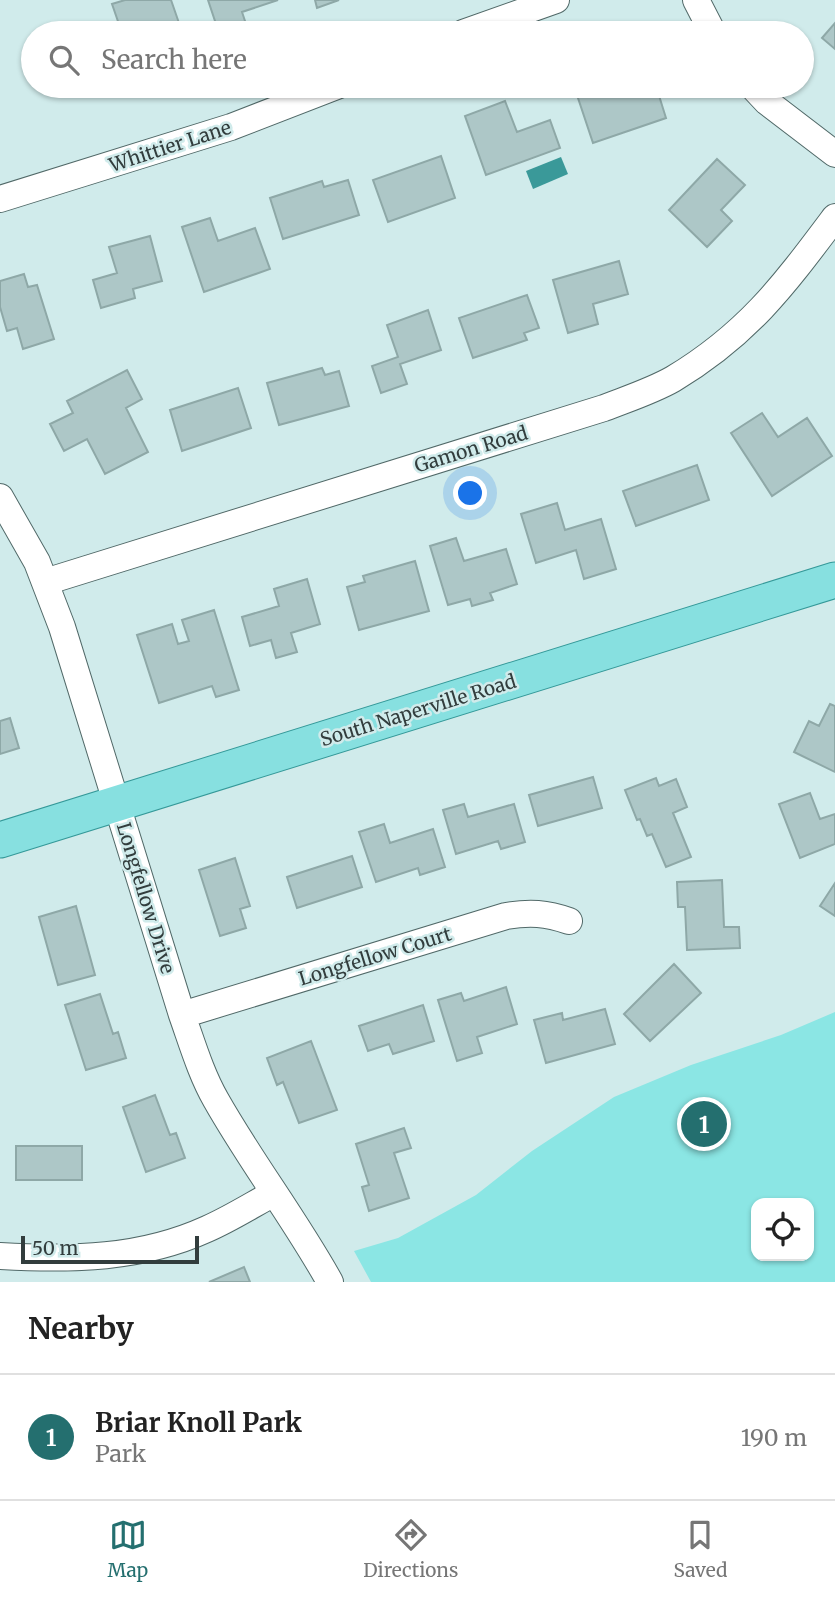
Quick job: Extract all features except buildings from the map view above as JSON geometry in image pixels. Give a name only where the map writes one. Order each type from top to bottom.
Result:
[{"type":"main road","name":"South Naperville Road","points":[[0,840],[835,580]]},
{"type":"street","points":[[497,21],[556,0]]},
{"type":"street","points":[[696,0],[707,21]]},
{"type":"street","name":"Whittier Lane","points":[[0,200],[231,127],[306,98]]},
{"type":"street","points":[[763,98],[835,155]]},
{"type":"street","name":"Gamon Road","points":[[45,582],[604,408],[672,380],[740,331],[780,289],[835,217]]},
{"type":"street","name":"Longfellow Drive","points":[[0,497],[25,538],[62,627],[181,1015],[215,1097],[330,1282]]},
{"type":"street","name":"Longfellow Court","points":[[181,1015],[506,916],[526,912],[545,913],[569,921]]},
{"type":"street","points":[[0,1256],[90,1258],[145,1250],[209,1229],[274,1193]]},
{"type":"shaded area","points":[[561,157],[568,174],[533,189],[526,171]]},
{"type":"shaded area","points":[[835,1012],[835,1282],[371,1282],[354,1251],[398,1238],[476,1195],[532,1151],[614,1097],[691,1065],[781,1035]]},
{"type":"place","name":"Briar Knoll Park","points":[[704,1124]]}]
